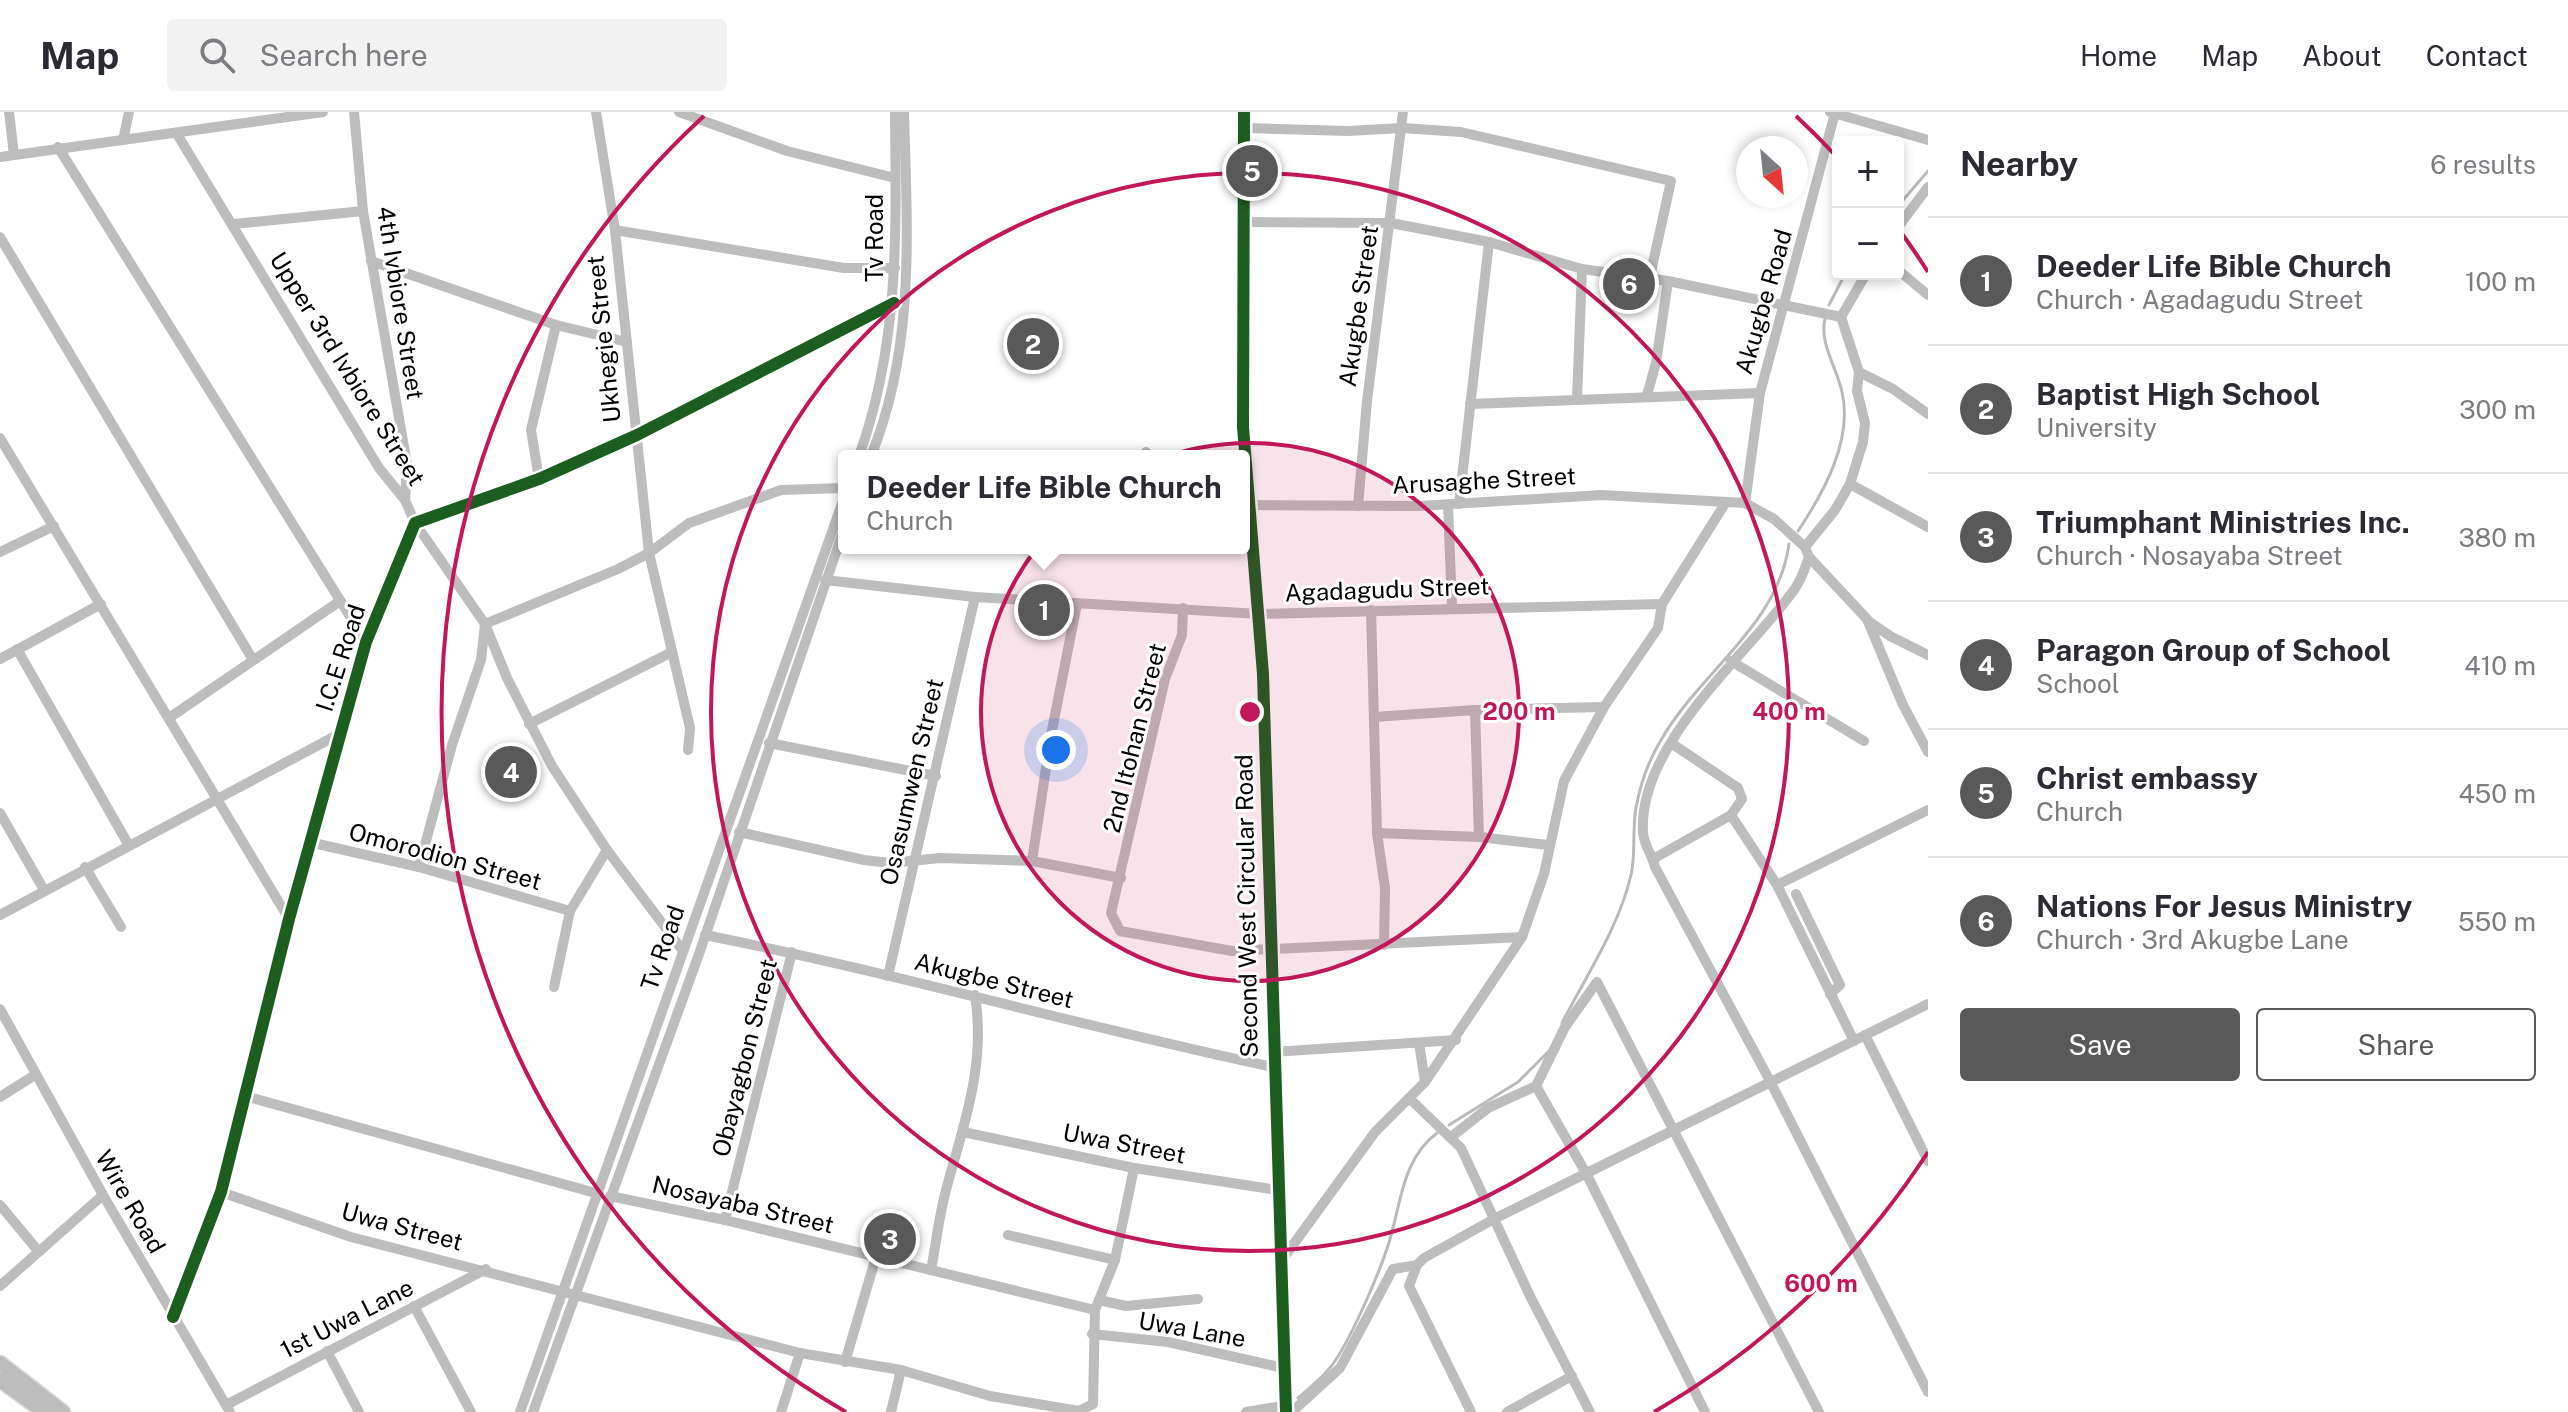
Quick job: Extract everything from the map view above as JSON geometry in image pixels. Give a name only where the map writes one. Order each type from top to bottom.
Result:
[{"type":"highway","points":[[0,1363],[63,1412]]},
{"type":"highway","points":[[0,1380],[44,1412]]},
{"type":"street","points":[[9,112],[14,155]]},
{"type":"street","points":[[123,140],[129,112]]},
{"type":"street","points":[[0,157],[323,112]]},
{"type":"street","name":"4th Ivbiore Street","points":[[354,112],[363,211],[407,464],[405,500]]},
{"type":"street","name":"Ukhegie Street","points":[[596,112],[615,230],[649,553],[690,728],[688,750]]},
{"type":"street","points":[[679,112],[787,151],[895,178]]},
{"type":"street","name":"Tv Road","points":[[861,450],[885,373],[894,303],[895,112]]},
{"type":"street","name":"Tv Road","points":[[873,450],[895,381],[904,318],[904,112]]},
{"type":"street","name":"Second West Circular Road","points":[[1244,112],[1244,450]]},
{"type":"street","name":"Akugbe Street","points":[[1358,506],[1367,401],[1403,112]]},
{"type":"street","points":[[1832,112],[1928,140]]},
{"type":"street","name":"Akugbe Road","points":[[1745,503],[1760,393],[1778,321],[1787,303],[1832,112]]},
{"type":"street","points":[[1245,128],[1348,131],[1402,128],[1461,132],[1671,181],[1649,281]]},
{"type":"street","name":"Upper 3rd Ivbiore Street","points":[[177,134],[379,468],[405,500],[415,523],[485,624],[529,724],[552,766],[607,850],[683,951]]},
{"type":"street","points":[[58,147],[366,642]]},
{"type":"street","points":[[1904,219],[1928,187]]},
{"type":"street","points":[[234,224],[363,211]]},
{"type":"street","points":[[1246,222],[1391,223],[1489,242],[1582,269],[1787,303],[1841,317]]},
{"type":"street","points":[[615,230],[844,268],[895,268]]},
{"type":"street","points":[[0,237],[253,660]]},
{"type":"street","points":[[1452,607],[1454,504],[1470,404],[1489,242]]},
{"type":"street","points":[[371,261],[556,325],[627,342]]},
{"type":"street","points":[[1577,399],[1582,269]]},
{"type":"street","points":[[1904,275],[1927,293]]},
{"type":"street","points":[[1863,280],[1841,317],[1859,372],[1857,391],[1865,423],[1863,442],[1850,484],[1807,552],[1796,588],[1731,661],[1671,743],[1644,817],[1645,846],[1770,1081],[1928,1392]]},
{"type":"street","points":[[1647,395],[1656,363],[1668,281]]},
{"type":"street","points":[[415,523],[539,479],[637,435],[894,303]]},
{"type":"street","points":[[539,479],[531,430],[556,325]]},
{"type":"street","points":[[1859,372],[1893,389],[1928,414]]},
{"type":"street","points":[[1470,404],[1760,393]]},
{"type":"street","points":[[0,438],[289,919]]},
{"type":"street","points":[[1850,484],[1928,527]]},
{"type":"street","points":[[419,867],[452,745],[481,660],[485,624],[649,553],[689,523],[781,490],[838,488]]},
{"type":"street","name":"Arusaghe Street","points":[[1250,506],[1454,504],[1602,495],[1745,503]]},
{"type":"street","points":[[1281,1260],[1375,1132],[1425,1082],[1456,1040],[1522,937],[1544,874],[1564,781],[1604,707],[1658,628],[1662,604],[1726,502]]},
{"type":"street","points":[[1745,503],[1774,519],[1867,619],[1890,636],[1928,655]]},
{"type":"street","name":"Tv Road","points":[[533,1412],[574,1294],[683,951],[838,515]]},
{"type":"street","name":"I.C.E Road","points":[[173,1317],[221,1192],[309,842],[366,642],[415,523]]},
{"type":"street","points":[[0,552],[54,526]]},
{"type":"street","name":"Second West Circular Road","points":[[1250,526],[1259,614],[1284,1368],[1290,1409]]},
{"type":"street","name":"Tv Road","points":[[520,1412],[562,1291],[681,1004],[838,545]]},
{"type":"street","name":"Agadagudu Street","points":[[825,580],[975,597],[1259,614],[1662,604]]},
{"type":"street","name":"Osasumwen Street","points":[[888,976],[975,597]]},
{"type":"street","points":[[169,718],[340,601]]},
{"type":"street","points":[[0,659],[101,604]]},
{"type":"street","points":[[1032,861],[1051,735],[1077,604]]},
{"type":"street","name":"2nd Itohan Street","points":[[1183,608],[1182,635],[1165,679],[1111,913],[1120,931],[1232,951],[1271,950]]},
{"type":"street","points":[[1371,610],[1377,833],[1385,888],[1384,945]]},
{"type":"street","points":[[1867,619],[1890,677],[1928,752]]},
{"type":"street","points":[[17,649],[128,844]]},
{"type":"street","points":[[529,724],[670,653]]},
{"type":"street","points":[[1731,661],[1864,741]]},
{"type":"street","points":[[1374,717],[1475,710],[1604,707]]},
{"type":"street","points":[[1475,710],[1479,837]]},
{"type":"street","points":[[0,915],[341,733]]},
{"type":"street","points":[[769,743],[936,776]]},
{"type":"street","points":[[1653,859],[1731,815],[1742,799],[1738,788],[1671,743]]},
{"type":"street","points":[[1777,885],[1928,810]]},
{"type":"street","points":[[0,813],[44,890]]},
{"type":"street","points":[[1731,815],[1777,885],[1854,1041]]},
{"type":"street","points":[[739,832],[864,860],[890,863],[914,859],[1032,861],[1121,878]]},
{"type":"street","points":[[1377,833],[1479,837],[1548,845]]},
{"type":"street","name":"Omorodion Street","points":[[309,842],[419,867],[570,911]]},
{"type":"street","points":[[554,987],[570,911],[607,850]]},
{"type":"street","points":[[85,867],[121,927]]},
{"type":"street","points":[[1796,894],[1840,985],[1830,994]]},
{"type":"street","name":"Akugbe Street","points":[[705,935],[975,995],[1137,1039],[1273,1067]]},
{"type":"street","points":[[1271,950],[1522,937]]},
{"type":"street","name":"Obayagbon Street","points":[[725,1220],[792,952]]},
{"type":"street","points":[[1451,1137],[1488,1108],[1536,1086],[1565,1027],[1597,982],[1819,1412]]},
{"type":"street","points":[[931,1270],[945,1193],[963,1132],[981,1041],[975,995]]},
{"type":"street","points":[[666,1002],[681,1004]]},
{"type":"street","points":[[1246,1412],[1290,1409],[1344,1362],[1393,1269],[1417,1265],[1494,1219],[1928,1004]]},
{"type":"street","name":"Wire Road","points":[[0,1009],[103,1195],[228,1408]]},
{"type":"street","points":[[1865,1035],[1928,1161]]},
{"type":"street","points":[[1273,1052],[1456,1040]]},
{"type":"street","points":[[1419,1043],[1425,1082]]},
{"type":"street","points":[[0,1097],[35,1075]]},
{"type":"street","points":[[1536,1086],[1587,1175],[1705,1412]]},
{"type":"street","name":"Nosayaba Street","points":[[245,1096],[604,1195],[725,1220],[931,1270],[1097,1305],[1142,1306],[1198,1299]]},
{"type":"street","points":[[1409,1098],[1461,1148],[1590,1412]]},
{"type":"street","name":"Uwa Street","points":[[963,1132],[1134,1168],[1278,1190]]},
{"type":"street","points":[[1092,1334],[1097,1305],[1115,1260],[1134,1168]]},
{"type":"street","name":"Uwa Street","points":[[221,1192],[351,1237],[486,1269],[800,1353],[901,1370],[990,1396],[1079,1411],[1093,1404],[1092,1334]]},
{"type":"street","points":[[0,1286],[103,1195]]},
{"type":"street","points":[[0,1205],[39,1252]]},
{"type":"street","points":[[1008,1235],[1115,1260]]},
{"type":"street","points":[[845,1362],[876,1257]]},
{"type":"street","points":[[1417,1265],[1409,1286],[1471,1412]]},
{"type":"street","name":"1st Uwa Lane","points":[[228,1408],[327,1351],[486,1269]]},
{"type":"street","points":[[414,1306],[471,1412]]},
{"type":"street","name":"Uwa Lane","points":[[1092,1334],[1168,1342],[1284,1368]]},
{"type":"street","points":[[327,1351],[359,1412]]},
{"type":"street","points":[[781,1412],[800,1353]]},
{"type":"street","points":[[891,1412],[901,1370]]},
{"type":"street","points":[[1507,1412],[1572,1376]]},
{"type":"waterway","points":[[1904,199],[1928,171]]},
{"type":"waterway","points":[[1829,305],[1842,280]]},
{"type":"waterway","points":[[1798,531],[1834,465],[1843,428],[1842,392],[1826,346],[1825,319]]},
{"type":"waterway","points":[[1562,1023],[1610,932],[1626,894],[1632,867],[1636,808],[1653,756],[1677,715],[1736,647],[1770,600],[1782,573],[1789,544]]},
{"type":"waterway","points":[[1449,1125],[1518,1082],[1548,1052]]},
{"type":"waterway","points":[[1298,1398],[1329,1369],[1351,1332],[1386,1252],[1410,1168],[1426,1143],[1437,1133]]},
{"type":"cycle path","points":[[1244,112],[1245,450]]},
{"type":"cycle path","points":[[173,1317],[221,1192],[289,919],[366,642],[415,523],[539,479],[637,435],[894,303]]},
{"type":"cycle path","points":[[1250,513],[1263,674],[1286,1412]]},
{"type":"place","name":"Christ embassy","points":[[1252,171]]},
{"type":"place","name":"Nations For Jesus Ministry","points":[[1629,284]]},
{"type":"place","name":"Baptist High School","points":[[1033,344]]},
{"type":"place","name":"Deeder Life Bible Church","points":[[1044,610]]},
{"type":"place","name":"Paragon Group of School","points":[[511,772]]},
{"type":"place","name":"Triumphant Ministries Inc.","points":[[890,1239]]}]
